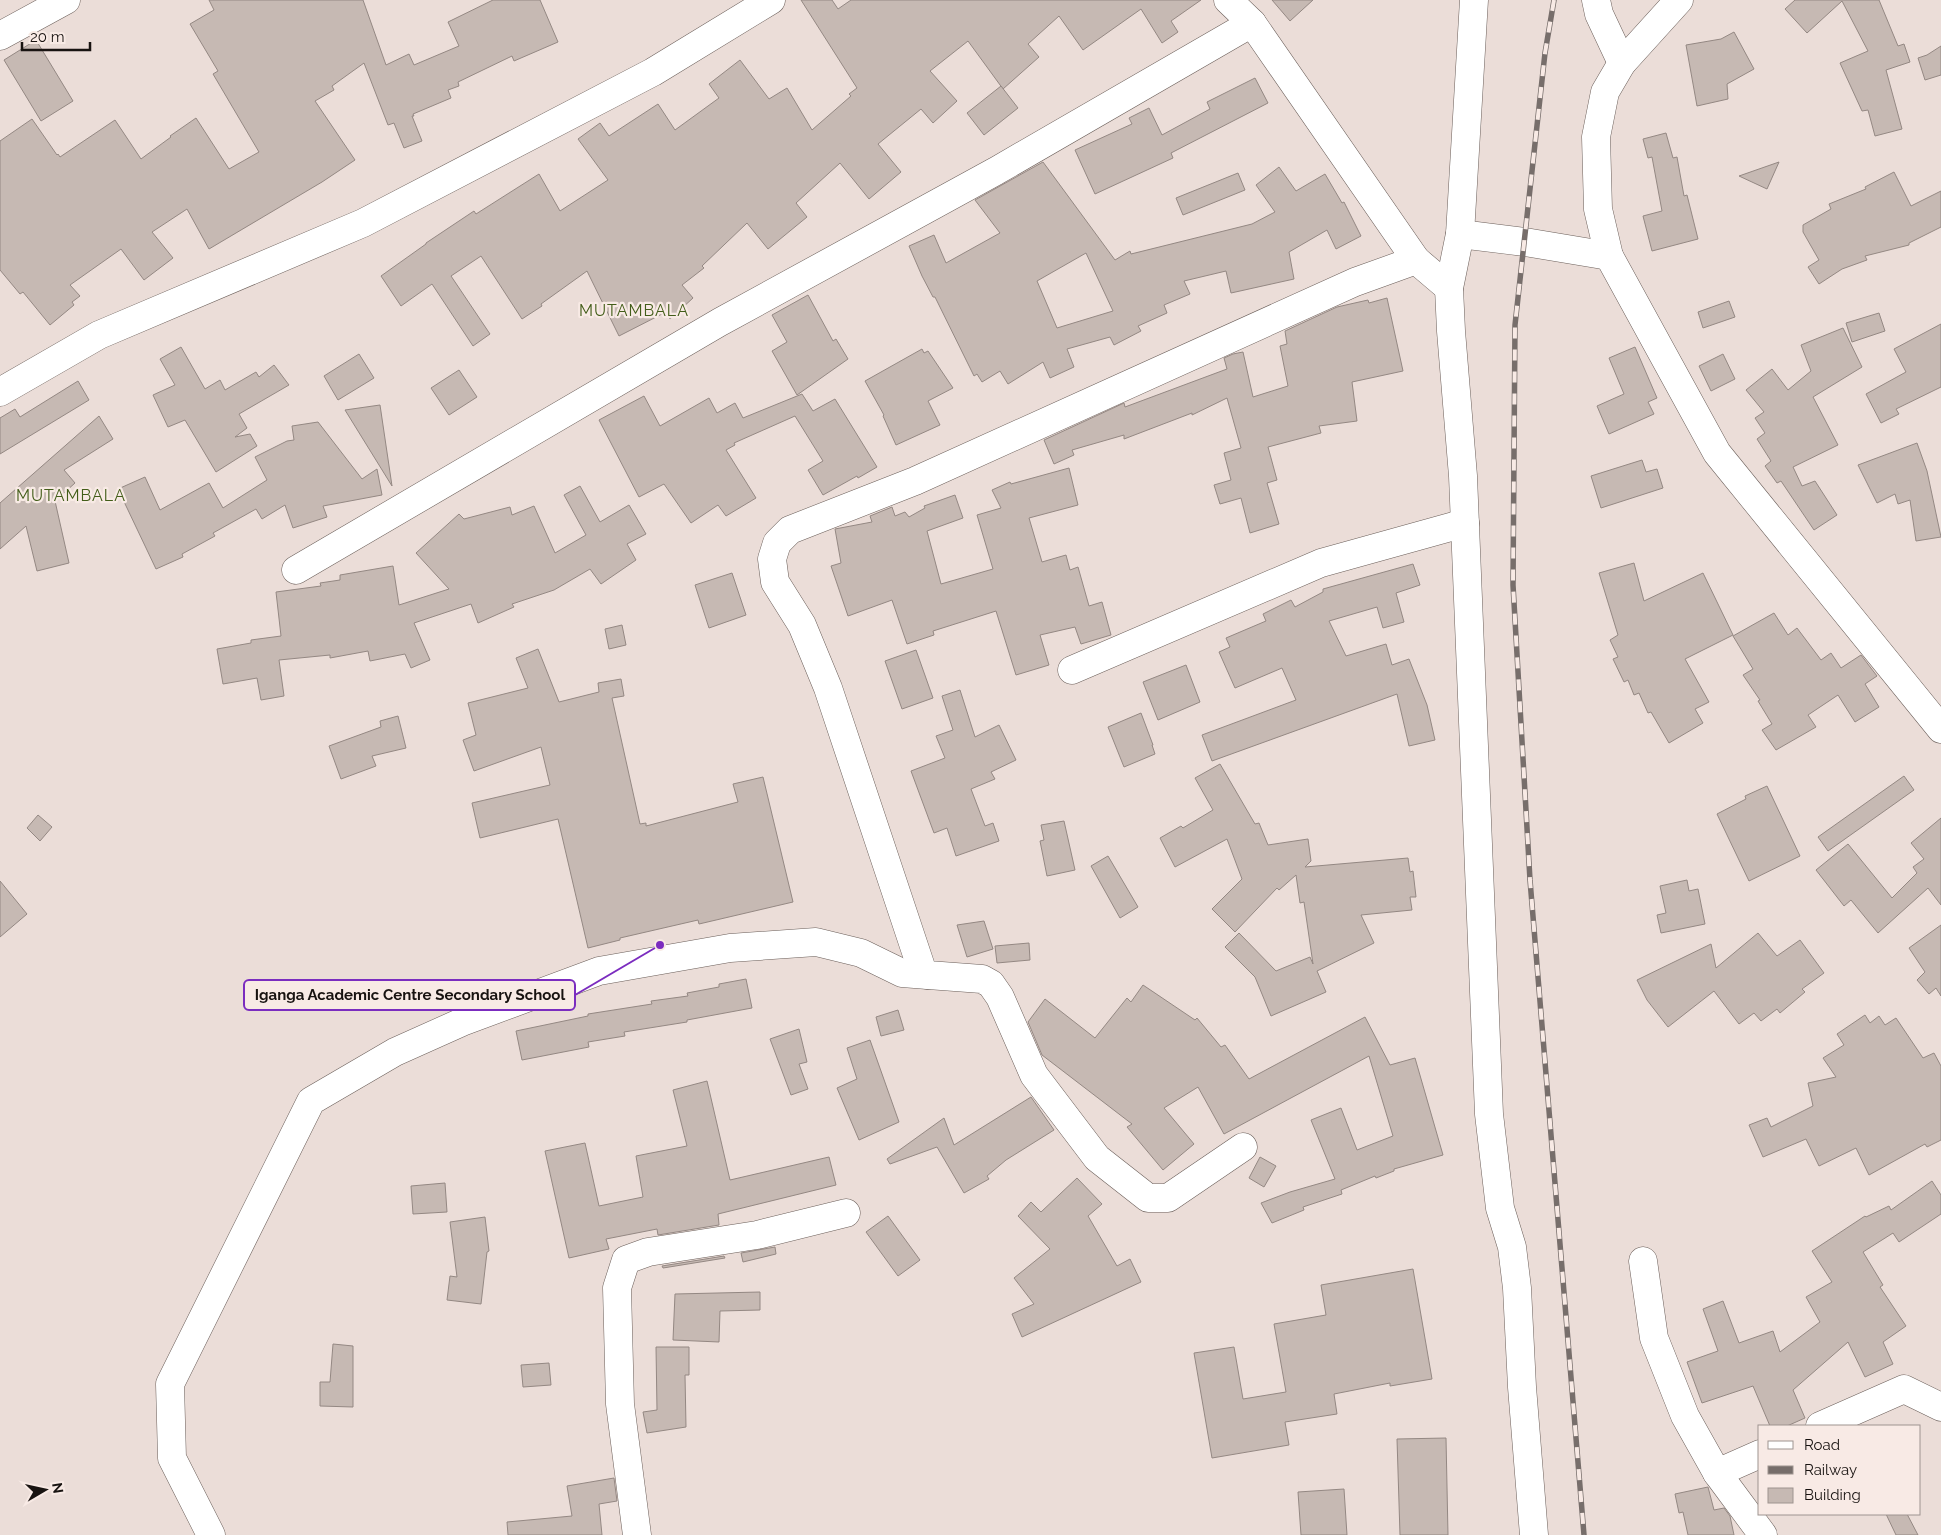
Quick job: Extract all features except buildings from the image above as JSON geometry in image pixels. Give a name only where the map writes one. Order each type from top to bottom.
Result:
[{"type":"street","points":[[0,36],[66,0]]},
{"type":"street","points":[[0,392],[100,335],[363,223],[653,72],[771,0]]},
{"type":"street","points":[[1228,0],[1252,23],[1416,260],[1449,288]]},
{"type":"street","points":[[1474,0],[1460,234],[1449,288],[1463,476],[1489,1114],[1500,1208],[1512,1247],[1517,1288],[1522,1387],[1534,1535]]},
{"type":"street","points":[[1596,0],[1599,14],[1622,63]]},
{"type":"street","points":[[1679,0],[1622,63],[1605,92],[1596,137],[1598,209],[1609,256],[1717,453],[1941,729]]},
{"type":"street","points":[[296,570],[720,322],[996,171],[1252,23]]},
{"type":"street","points":[[1460,234],[1525,242],[1609,256]]},
{"type":"street","points":[[928,975],[922,970],[828,688],[802,625],[775,582],[772,559],[777,543],[790,530],[915,480],[1355,282],[1416,260]]},
{"type":"street","points":[[1072,670],[1321,563],[1465,523]]},
{"type":"street","points":[[211,1535],[172,1458],[170,1384],[311,1101],[395,1052],[462,1022],[599,971],[730,948],[816,942],[860,952],[902,973],[982,979],[991,984],[1000,997],[1034,1075],[1097,1158],[1148,1198],[1168,1198],[1243,1146]]},
{"type":"street","points":[[637,1535],[620,1404],[617,1288],[626,1260],[648,1252],[757,1234],[846,1213]]},
{"type":"street","points":[[1643,1261],[1654,1338],[1685,1416],[1717,1473],[1763,1535]]},
{"type":"street","points":[[1822,1425],[1904,1389],[1941,1407]]},
{"type":"street","points":[[1717,1473],[1758,1455]]},
{"type":"railway","points":[[1554,0],[1545,53],[1515,325],[1513,585],[1530,880],[1584,1535]]},
{"type":"place","name":"Iganga Academic Centre Secondary School","points":[[660,945]]},
{"type":"district","name":"MUTAMBALA","points":[[634,310]]},
{"type":"district","name":"MUTAMBALA","points":[[71,495]]}]
